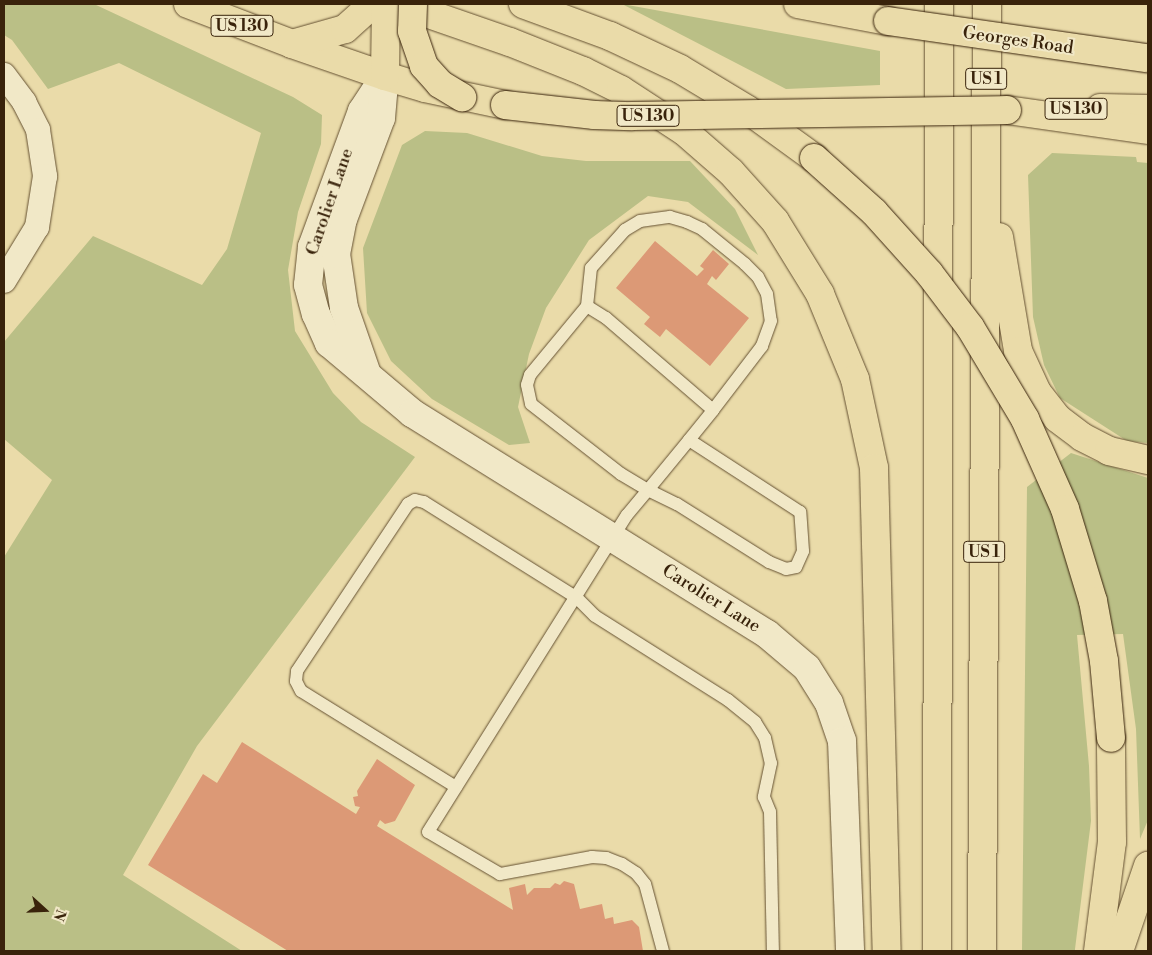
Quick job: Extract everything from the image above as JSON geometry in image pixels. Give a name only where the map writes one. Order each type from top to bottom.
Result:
[{"type":"highway","name":"US 130","points":[[188,4],[292,44],[385,76],[462,97],[505,105],[579,114],[632,116],[1007,110],[1147,119]]},
{"type":"highway","points":[[385,76],[392,34],[386,4]]},
{"type":"highway","points":[[400,4],[510,42],[583,71],[621,90],[684,131],[731,172],[769,214],[787,238],[820,294],[855,379],[874,468],[888,951]]},
{"type":"highway","points":[[413,4],[412,31],[424,66],[440,84],[462,97]]},
{"type":"highway","points":[[522,4],[610,36],[680,69],[748,110],[814,158],[874,212],[930,273],[970,327],[1025,419],[1065,509],[1091,593],[1104,661],[1111,738],[1112,842],[1098,951]]},
{"type":"highway","points":[[798,4],[888,21]]},
{"type":"highway","points":[[838,4],[888,21]]},
{"type":"highway","points":[[928,4],[939,69]]},
{"type":"highway","name":"US 1","points":[[937,951],[939,4]]},
{"type":"highway","name":"US 1","points":[[982,951],[987,4]]},
{"type":"highway","points":[[292,44],[327,36],[364,14]]},
{"type":"highway","name":"Georges Road","points":[[888,21],[1147,58]]},
{"type":"highway","points":[[986,154],[1014,335],[1033,385],[1047,407],[1070,429],[1109,451],[1148,460]]},
{"type":"highway","points":[[1119,951],[1148,866]]},
{"type":"street","points":[[4,75],[24,102],[38,130],[45,176],[37,227],[4,281]]},
{"type":"street","name":"Carolier Lane","points":[[385,76],[362,111],[317,232],[308,273],[311,300],[329,343],[412,413],[782,644],[807,668],[819,685],[837,721],[845,761],[850,951]]},
{"type":"lane","points":[[663,951],[645,884],[636,873],[622,864],[606,858],[592,857],[500,874],[428,832],[613,538],[648,490],[762,346],[769,327],[771,310],[758,277],[702,229],[670,217],[640,221],[625,230],[591,268],[587,306],[530,375],[528,396],[537,410],[621,474],[648,490],[677,504],[777,566],[789,570],[796,567],[803,544],[803,522],[797,508],[689,440]]},
{"type":"lane","points":[[587,306],[606,318],[713,410]]},
{"type":"lane","points":[[456,787],[301,690],[296,682],[297,671],[408,504],[415,500],[424,502],[577,598],[595,616],[741,709],[760,729],[771,763],[764,797],[770,820],[773,951]]},
{"type":"green space","points":[[4,4],[94,4],[293,97],[322,115],[321,144],[298,212],[288,270],[295,331],[333,393],[361,422],[415,457],[197,746],[123,875],[242,951],[4,951],[4,557],[52,480],[4,439],[4,342],[93,236],[202,285],[227,249],[261,133],[119,63],[48,89],[12,40],[4,35]]},
{"type":"green space","points":[[622,4],[880,51],[880,85],[786,89]]},
{"type":"green space","points":[[425,131],[467,133],[542,156],[586,161],[690,161],[735,209],[758,255],[688,202],[648,196],[589,240],[546,308],[529,354],[518,407],[530,443],[509,445],[432,399],[391,361],[367,313],[363,248],[402,145]]},
{"type":"green space","points":[[1052,153],[1136,157],[1137,162],[1148,163],[1148,443],[1127,441],[1060,398],[1044,365],[1033,317],[1028,175]]},
{"type":"green space","points":[[1071,453],[1148,478],[1148,820],[1140,839],[1136,729],[1123,634],[1077,635],[1089,766],[1091,821],[1075,951],[1022,951],[1027,487]]},
{"type":"building","points":[[655,241],[697,276],[704,269],[700,266],[713,250],[729,264],[716,280],[712,276],[707,284],[749,318],[710,366],[666,329],[660,337],[644,324],[650,317],[616,288]]},
{"type":"building","points":[[242,742],[356,814],[360,807],[355,806],[353,797],[358,796],[357,791],[377,759],[415,785],[395,821],[385,824],[380,820],[377,826],[513,910],[509,888],[525,884],[527,895],[534,888],[550,888],[555,883],[560,885],[564,881],[574,884],[580,909],[602,904],[605,919],[613,917],[614,924],[632,920],[639,927],[643,951],[288,951],[148,865],[203,774],[217,783]]}]
